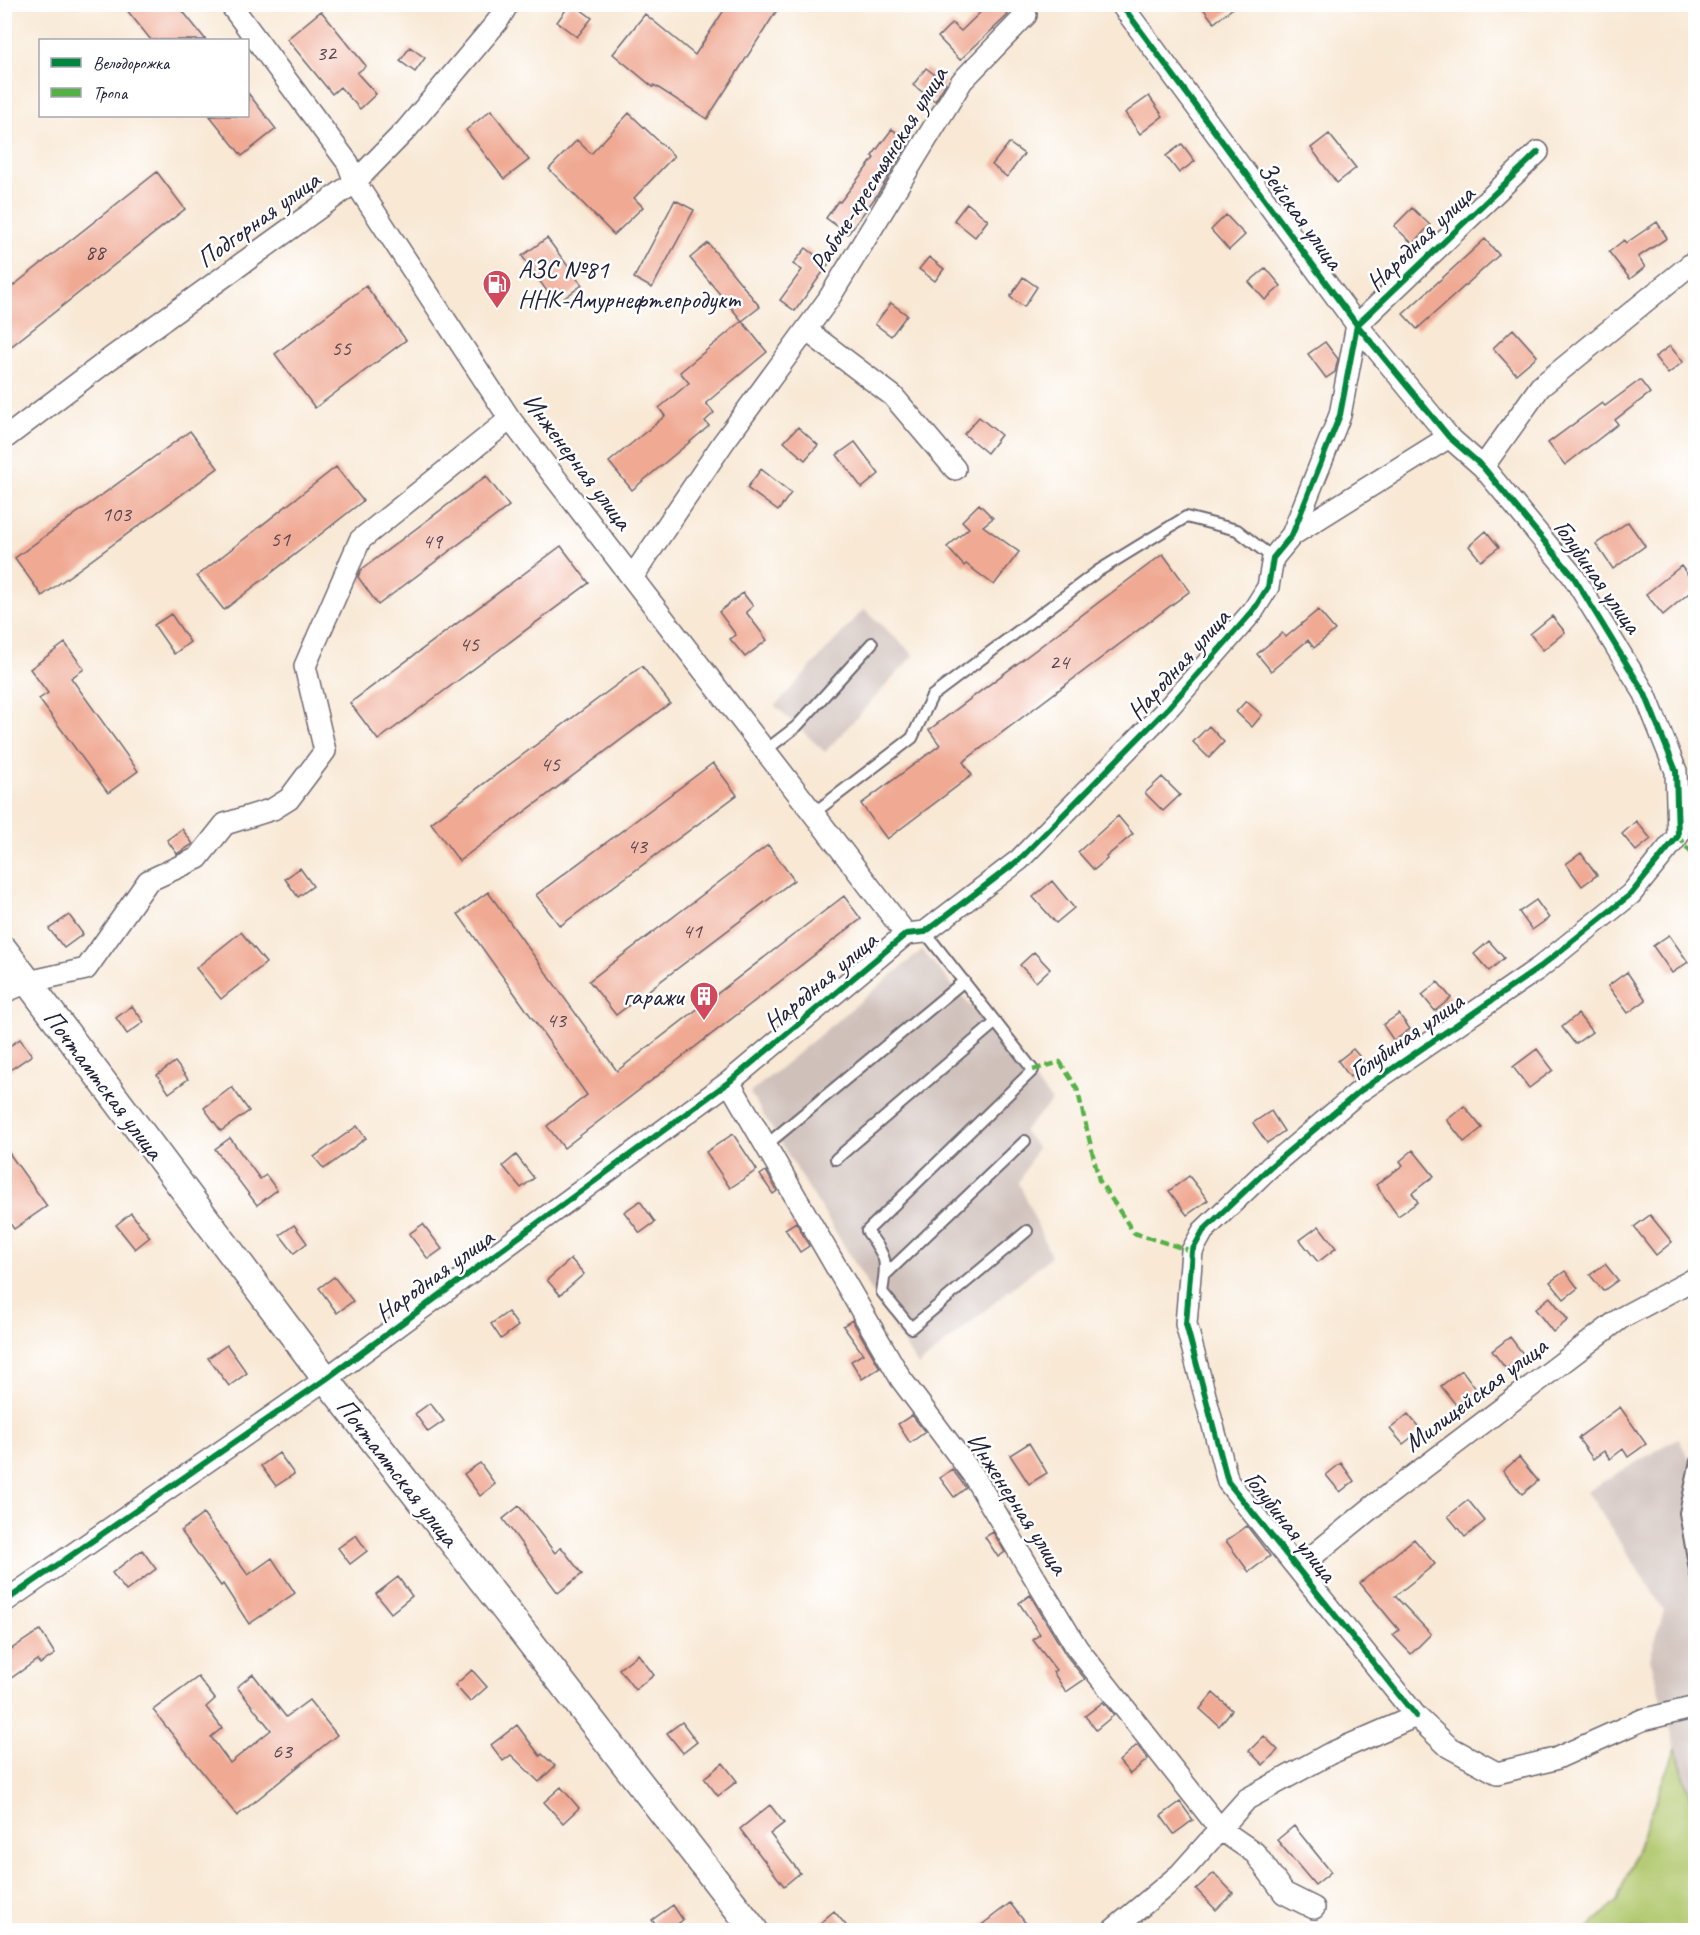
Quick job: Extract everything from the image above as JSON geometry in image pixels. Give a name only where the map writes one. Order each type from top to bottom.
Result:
[{"type":"street","name":"Инженерная улица","points":[[230,4],[348,163],[355,182],[510,419],[766,750],[916,933]]},
{"type":"street","name":"Подгорная улица","points":[[4,439],[111,358],[355,182],[406,130],[496,22],[508,4]]},
{"type":"street","name":"Зейская улица","points":[[1121,4],[1357,325],[1449,436],[1483,467]]},
{"type":"street","name":"Рабоче-крестьянская улица","points":[[633,576],[723,443],[828,300],[962,81],[1026,15]]},
{"type":"street","name":"Народная улица","points":[[4,1602],[326,1379],[729,1082],[916,933],[1019,860],[1169,707],[1253,611],[1268,586],[1273,558],[1292,535],[1340,415],[1357,325],[1538,152]]},
{"type":"street","points":[[1483,467],[1540,387],[1695,260]]},
{"type":"street","points":[[806,330],[893,396],[955,469]]},
{"type":"street","points":[[16,987],[86,969],[148,881],[198,858],[225,824],[273,809],[289,800],[325,751],[305,666],[360,540],[510,419]]},
{"type":"street","name":"Народная улица","points":[[1292,535],[1449,436]]},
{"type":"street","name":"Голубиная улица","points":[[1483,467],[1572,576],[1645,694],[1676,771],[1678,836],[1631,894],[1539,968],[1360,1091],[1270,1167],[1203,1231],[1192,1251],[1186,1324],[1228,1482],[1416,1716],[1449,1747],[1497,1773],[1555,1759],[1642,1720],[1695,1707]]},
{"type":"street","name":"Почтамтская улица","points":[[4,950],[16,987],[326,1379],[754,1930]]},
{"type":"street","name":"Инженерная улица","points":[[729,1082],[901,1379],[973,1475],[1077,1648],[1220,1829],[1255,1853],[1284,1893],[1314,1908]]},
{"type":"street","name":"Милицейская улица","points":[[1298,1568],[1376,1504],[1621,1318],[1695,1278]]},
{"type":"street","points":[[1113,1930],[1180,1874],[1247,1799],[1329,1754],[1416,1716]]},
{"type":"lane","points":[[815,812],[912,738],[932,696],[1098,571],[1186,517],[1237,530],[1273,558]]},
{"type":"lane","points":[[766,750],[797,726],[872,643]]},
{"type":"lane","points":[[916,933],[964,981],[1034,1070],[867,1231],[885,1257],[882,1292],[911,1328],[1028,1231]]},
{"type":"lane","points":[[765,1146],[964,981]]},
{"type":"lane","points":[[836,1159],[996,1022]]},
{"type":"lane","points":[[885,1275],[1025,1140]]},
{"type":"lane","points":[[1695,1461],[1685,1513],[1695,1575]]},
{"type":"shaded area","points":[[864,609],[914,655],[825,752],[775,706]]},
{"type":"shaded area","points":[[922,950],[1052,1101],[1023,1131],[1037,1147],[1019,1183],[1051,1256],[918,1366],[750,1093]]},
{"type":"shaded area","points":[[1678,1438],[1695,1469],[1695,1814],[1650,1658],[1664,1610],[1587,1491]]},
{"type":"green space","points":[[1676,1748],[1695,1814],[1695,1930],[1586,1930],[1617,1901]]},
{"type":"building","points":[[122,4],[177,4],[205,39],[150,39]]},
{"type":"building","points":[[570,4],[592,18],[577,37],[557,22]]},
{"type":"building","points":[[728,4],[781,4],[707,119],[654,85],[653,87],[613,54],[645,14],[695,55]]},
{"type":"building","points":[[989,4],[999,4],[1008,15],[960,60],[938,37],[952,23],[961,31]]},
{"type":"building","points":[[1200,4],[1238,4],[1214,23]]},
{"type":"building","points":[[321,11],[366,66],[357,73],[376,94],[360,109],[340,87],[332,94],[287,39]]},
{"type":"building","points":[[410,47],[425,58],[415,72],[400,61]]},
{"type":"building","points":[[926,68],[946,83],[935,101],[913,85]]},
{"type":"building","points":[[249,94],[276,129],[242,156],[211,117],[249,117]]},
{"type":"building","points":[[1149,96],[1163,116],[1140,134],[1125,113]]},
{"type":"building","points":[[491,110],[529,160],[504,179],[466,130]]},
{"type":"building","points":[[629,113],[674,156],[634,198],[643,207],[614,235],[549,169],[577,140],[591,154]]},
{"type":"building","points":[[892,129],[909,143],[877,195],[848,234],[826,218],[874,158],[872,156]]},
{"type":"building","points":[[1329,134],[1356,168],[1337,183],[1311,148]]},
{"type":"building","points":[[1009,143],[1024,154],[1007,177],[992,165]]},
{"type":"building","points":[[1182,144],[1195,161],[1179,173],[1166,156]]},
{"type":"building","points":[[157,172],[185,209],[4,352],[4,293]]},
{"type":"building","points":[[675,200],[694,210],[652,288],[634,278]]},
{"type":"building","points":[[967,203],[988,220],[975,237],[954,220]]},
{"type":"building","points":[[1412,208],[1430,225],[1413,244],[1394,226]]},
{"type":"building","points":[[1226,215],[1245,235],[1229,250],[1211,230]]},
{"type":"building","points":[[1657,222],[1667,238],[1638,257],[1645,267],[1630,279],[1609,252],[1624,240],[1626,243]]},
{"type":"building","points":[[547,238],[582,285],[556,304],[522,256]]},
{"type":"building","points":[[1485,239],[1499,255],[1417,329],[1403,314]]},
{"type":"building","points":[[708,243],[760,307],[742,321],[690,258]]},
{"type":"building","points":[[806,248],[828,265],[795,311],[780,300],[802,270],[793,264]]},
{"type":"building","points":[[929,257],[944,269],[935,281],[919,269]]},
{"type":"building","points":[[1266,268],[1281,286],[1265,300],[1249,282]]},
{"type":"building","points":[[1023,277],[1037,287],[1024,307],[1010,297]]},
{"type":"building","points":[[366,286],[406,340],[315,408],[275,354]]},
{"type":"building","points":[[891,303],[907,315],[891,336],[875,324]]},
{"type":"building","points":[[742,321],[767,352],[706,403],[714,413],[705,421],[709,426],[632,490],[609,462],[665,416],[659,408],[689,383],[680,372]]},
{"type":"building","points":[[1513,329],[1537,356],[1516,374],[1493,348]]},
{"type":"building","points":[[1325,342],[1338,359],[1335,372],[1326,378],[1308,354]]},
{"type":"building","points":[[1670,346],[1683,362],[1668,374],[1655,357]]},
{"type":"building","points":[[1640,380],[1650,393],[1615,420],[1618,424],[1565,465],[1548,443],[1602,403],[1605,406]]},
{"type":"building","points":[[979,417],[1001,435],[987,453],[964,434]]},
{"type":"building","points":[[798,427],[818,445],[805,460],[784,442]]},
{"type":"building","points":[[190,431],[218,468],[42,596],[15,558]]},
{"type":"building","points":[[855,442],[879,474],[862,488],[837,455]]},
{"type":"building","points":[[336,467],[363,501],[224,610],[197,576]]},
{"type":"building","points":[[761,469],[791,493],[778,511],[747,488]]},
{"type":"building","points":[[486,476],[509,506],[378,605],[358,577],[361,570]]},
{"type":"building","points":[[979,504],[993,518],[983,526],[1019,552],[994,585],[966,564],[964,566],[947,547],[969,528],[962,521]]},
{"type":"building","points":[[1628,522],[1645,546],[1613,569],[1596,544]]},
{"type":"building","points":[[1486,531],[1499,547],[1481,561],[1469,546]]},
{"type":"building","points":[[561,546],[589,583],[378,740],[350,703]]},
{"type":"building","points":[[1163,554],[1190,591],[963,762],[972,775],[887,839],[861,804],[940,745],[929,730]]},
{"type":"building","points":[[1681,566],[1695,584],[1695,588],[1663,615],[1646,594]]},
{"type":"building","points":[[743,593],[753,606],[746,612],[767,640],[745,657],[730,639],[736,635],[719,612]]},
{"type":"building","points":[[1318,610],[1335,630],[1314,648],[1308,640],[1271,671],[1257,654],[1282,633],[1286,637]]},
{"type":"building","points":[[171,614],[190,642],[174,654],[154,625]]},
{"type":"building","points":[[1552,616],[1565,632],[1543,650],[1530,634]]},
{"type":"building","points":[[65,643],[84,669],[71,678],[138,771],[108,793],[39,699],[48,693],[30,669]]},
{"type":"building","points":[[642,666],[670,703],[459,861],[431,823]]},
{"type":"building","points":[[1246,701],[1262,715],[1252,727],[1236,712]]},
{"type":"building","points":[[1209,726],[1224,742],[1209,758],[1193,742]]},
{"type":"building","points":[[713,763],[737,795],[560,926],[536,895]]},
{"type":"building","points":[[1162,777],[1180,795],[1163,811],[1145,793]]},
{"type":"building","points":[[1118,816],[1133,834],[1094,870],[1078,852]]},
{"type":"building","points":[[1636,821],[1651,839],[1636,851],[1622,834]]},
{"type":"building","points":[[182,829],[193,844],[177,854],[167,840]]},
{"type":"building","points":[[768,845],[794,880],[616,1015],[589,981]]},
{"type":"building","points":[[1581,853],[1597,875],[1582,886],[1566,864]]},
{"type":"building","points":[[300,868],[313,886],[298,897],[285,879]]},
{"type":"building","points":[[1052,881],[1074,908],[1056,923],[1033,897]]},
{"type":"building","points":[[488,892],[617,1071],[844,896],[861,919],[564,1148],[547,1126],[587,1095],[458,914]]},
{"type":"building","points":[[1536,900],[1549,918],[1532,930],[1519,912]]},
{"type":"building","points":[[69,915],[83,934],[64,948],[49,929]]},
{"type":"building","points":[[241,932],[266,963],[221,999],[196,968]]},
{"type":"building","points":[[1669,935],[1688,962],[1672,973],[1653,946]]},
{"type":"building","points":[[1489,941],[1504,958],[1489,971],[1474,954]]},
{"type":"building","points":[[1034,952],[1050,969],[1036,982],[1020,965]]},
{"type":"building","points":[[1627,972],[1646,1000],[1628,1013],[1608,986]]},
{"type":"building","points":[[1438,982],[1451,998],[1435,1011],[1422,995]]},
{"type":"building","points":[[132,1006],[144,1022],[127,1034],[116,1018]]},
{"type":"building","points":[[1399,1014],[1410,1029],[1394,1041],[1383,1025]]},
{"type":"building","points":[[1578,1014],[1592,1032],[1575,1044],[1562,1027]]},
{"type":"building","points":[[20,1039],[32,1055],[4,1074],[4,1050]]},
{"type":"building","points":[[1353,1049],[1366,1064],[1350,1077],[1338,1061]]},
{"type":"building","points":[[1537,1049],[1553,1070],[1529,1088],[1513,1067]]},
{"type":"building","points":[[175,1062],[188,1079],[169,1093],[157,1075]]},
{"type":"building","points":[[232,1087],[249,1111],[221,1131],[204,1108]]},
{"type":"building","points":[[1464,1106],[1482,1128],[1464,1142],[1447,1120]]},
{"type":"building","points":[[1271,1111],[1284,1131],[1267,1143],[1253,1123]]},
{"type":"building","points":[[357,1126],[366,1138],[324,1169],[314,1157]]},
{"type":"building","points":[[733,1134],[757,1170],[730,1188],[706,1152]]},
{"type":"building","points":[[230,1138],[260,1179],[266,1175],[277,1190],[257,1205],[215,1149]]},
{"type":"building","points":[[4,1146],[47,1206],[14,1229],[4,1215]]},
{"type":"building","points":[[1413,1150],[1434,1176],[1412,1193],[1418,1202],[1398,1216],[1376,1185],[1403,1165],[1400,1161]]},
{"type":"building","points":[[516,1155],[534,1178],[521,1188],[503,1166]]},
{"type":"building","points":[[766,1171],[777,1191],[773,1194],[760,1175]]},
{"type":"building","points":[[1189,1176],[1208,1200],[1187,1215],[1169,1191]]},
{"type":"building","points":[[640,1201],[655,1222],[640,1233],[624,1212]]},
{"type":"building","points":[[131,1213],[150,1237],[135,1249],[116,1225]]},
{"type":"building","points":[[1650,1215],[1672,1242],[1656,1255],[1634,1227]]},
{"type":"building","points":[[796,1222],[809,1246],[800,1252],[785,1229]]},
{"type":"building","points":[[423,1224],[442,1249],[428,1259],[409,1234]]},
{"type":"building","points":[[294,1225],[307,1243],[294,1253],[280,1235]]},
{"type":"building","points":[[1319,1226],[1336,1248],[1318,1262],[1300,1240]]},
{"type":"building","points":[[571,1259],[584,1274],[560,1295],[547,1280]]},
{"type":"building","points":[[1605,1264],[1618,1280],[1603,1291],[1590,1275]]},
{"type":"building","points":[[1565,1271],[1578,1288],[1564,1299],[1550,1282]]},
{"type":"building","points":[[334,1277],[353,1301],[337,1313],[319,1288]]},
{"type":"building","points":[[1550,1297],[1568,1320],[1553,1332],[1535,1309]]},
{"type":"building","points":[[508,1312],[518,1326],[501,1339],[491,1324]]},
{"type":"building","points":[[852,1320],[880,1368],[862,1379],[851,1361],[863,1354],[843,1326]]},
{"type":"building","points":[[1510,1337],[1524,1355],[1506,1369],[1492,1351]]},
{"type":"building","points":[[227,1345],[247,1373],[229,1386],[208,1358]]},
{"type":"building","points":[[1462,1370],[1476,1389],[1456,1405],[1441,1386]]},
{"type":"building","points":[[430,1403],[444,1421],[428,1432],[415,1414]]},
{"type":"building","points":[[1620,1407],[1646,1444],[1628,1457],[1623,1449],[1610,1459],[1604,1451],[1593,1459],[1578,1438]]},
{"type":"building","points":[[1408,1414],[1421,1430],[1403,1444],[1390,1429]]},
{"type":"building","points":[[912,1415],[925,1432],[910,1443],[898,1424]]},
{"type":"building","points":[[1029,1443],[1047,1473],[1029,1484],[1010,1455]]},
{"type":"building","points":[[279,1453],[294,1474],[276,1486],[261,1466]]},
{"type":"building","points":[[1519,1457],[1538,1481],[1522,1494],[1503,1471]]},
{"type":"building","points":[[480,1463],[495,1484],[480,1496],[464,1474]]},
{"type":"building","points":[[1341,1463],[1354,1481],[1340,1492],[1326,1475]]},
{"type":"building","points":[[952,1469],[966,1488],[954,1497],[940,1478]]},
{"type":"building","points":[[1468,1500],[1485,1521],[1465,1537],[1448,1516]]},
{"type":"building","points":[[519,1506],[555,1553],[561,1547],[582,1574],[558,1593],[503,1519]]},
{"type":"building","points":[[203,1514],[248,1575],[272,1558],[295,1593],[249,1624],[223,1584],[221,1586],[181,1531]]},
{"type":"building","points":[[1247,1526],[1270,1556],[1249,1572],[1226,1541]]},
{"type":"building","points":[[993,1532],[1005,1552],[998,1557],[985,1537]]},
{"type":"building","points":[[356,1535],[367,1551],[350,1564],[338,1548]]},
{"type":"building","points":[[1414,1539],[1435,1564],[1395,1596],[1431,1634],[1411,1654],[1393,1635],[1399,1630],[1360,1583]]},
{"type":"building","points":[[142,1550],[156,1569],[126,1591],[112,1573]]},
{"type":"building","points":[[398,1577],[412,1596],[391,1613],[376,1594]]},
{"type":"building","points":[[1030,1595],[1066,1655],[1085,1679],[1066,1692],[1053,1672],[1056,1670],[1033,1640],[1040,1634],[1019,1603]]},
{"type":"building","points":[[40,1630],[55,1654],[40,1664],[37,1660],[4,1683],[4,1654]]},
{"type":"building","points":[[638,1654],[654,1675],[635,1690],[619,1669]]},
{"type":"building","points":[[472,1670],[487,1687],[470,1702],[455,1685]]},
{"type":"building","points":[[253,1674],[286,1717],[309,1700],[337,1735],[237,1816],[153,1710],[198,1677],[215,1699],[206,1707],[222,1728],[211,1737],[230,1763],[271,1730],[237,1687]]},
{"type":"building","points":[[1213,1693],[1232,1710],[1219,1726],[1200,1709]]},
{"type":"building","points":[[1103,1702],[1114,1715],[1096,1730],[1085,1716]]},
{"type":"building","points":[[682,1722],[697,1742],[683,1753],[667,1733]]},
{"type":"building","points":[[517,1725],[540,1756],[542,1754],[555,1766],[539,1782],[511,1755],[503,1761],[491,1745]]},
{"type":"building","points":[[1264,1736],[1278,1750],[1263,1765],[1249,1751]]},
{"type":"building","points":[[1137,1745],[1148,1759],[1130,1774],[1119,1761]]},
{"type":"building","points":[[723,1763],[737,1781],[718,1796],[704,1778]]},
{"type":"building","points":[[561,1787],[579,1808],[563,1823],[544,1802]]},
{"type":"building","points":[[1180,1802],[1193,1820],[1174,1834],[1161,1816]]},
{"type":"building","points":[[770,1805],[784,1823],[770,1834],[800,1873],[784,1886],[740,1829]]},
{"type":"building","points":[[1294,1826],[1331,1872],[1315,1885],[1277,1840]]},
{"type":"building","points":[[1214,1873],[1233,1893],[1216,1910],[1196,1889]]},
{"type":"building","points":[[1010,1903],[1031,1930],[975,1930]]},
{"type":"building","points":[[673,1905],[683,1920],[669,1930],[659,1930],[652,1920]]},
{"type":"building","points":[[834,1911],[850,1930],[812,1930]]},
{"type":"marked path","points":[[1678,836],[1696,859]]},
{"type":"marked path","points":[[1033,1070],[1060,1062],[1077,1088],[1099,1180],[1134,1233],[1192,1251]]},
{"type":"cycle path","points":[[1121,4],[1357,325],[1449,437],[1483,467],[1573,576],[1645,694],[1676,771],[1678,836],[1631,894],[1539,968],[1360,1091],[1270,1167],[1203,1231],[1192,1251],[1186,1324],[1228,1482],[1416,1716]]},
{"type":"cycle path","points":[[4,1602],[326,1379],[729,1082],[906,934],[925,932],[1019,860],[1169,707],[1253,611],[1268,587],[1273,558],[1292,535],[1340,415],[1357,325],[1538,152]]},
{"type":"place","name":"АЗС №81 ННК-Амурнефтепродукт","points":[[497,310]]},
{"type":"place","name":"гаражи","points":[[704,1022]]}]
